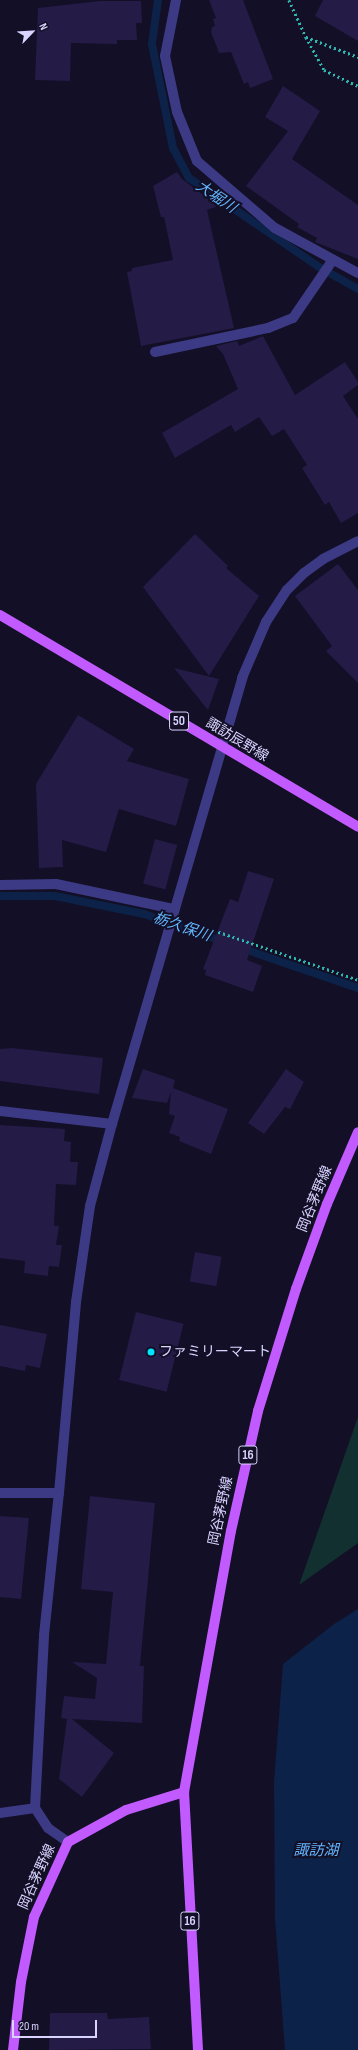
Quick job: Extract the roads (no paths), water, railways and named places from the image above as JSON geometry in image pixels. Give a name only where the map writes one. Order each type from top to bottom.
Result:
[{"type":"main road","name":"諏訪辰野線","points":[[0,615],[358,827]]},
{"type":"main road","name":"岡谷茅野線","points":[[198,2050],[184,1792],[231,1531],[258,1411],[298,1282],[326,1204],[358,1132]]},
{"type":"main road","name":"岡谷茅野線","points":[[13,2050],[21,1982],[34,1917],[68,1842],[126,1810],[184,1792]]},
{"type":"street","points":[[176,0],[165,56],[177,112],[197,162],[275,228],[332,261],[358,273]]},
{"type":"street","points":[[155,352],[268,328],[293,318],[332,261]]},
{"type":"street","points":[[68,1842],[48,1828],[35,1808],[44,1635],[60,1493],[76,1302],[90,1206],[171,918],[242,678],[270,616],[287,590],[304,572],[323,559],[358,541]]},
{"type":"street","points":[[0,885],[56,884],[171,918]]},
{"type":"street","points":[[0,1112],[112,1124]]},
{"type":"street","points":[[0,1493],[60,1493]]},
{"type":"street","points":[[0,1813],[35,1808]]},
{"type":"water","name":"諏訪湖","points":[[358,1609],[358,2050],[285,2050],[275,1919],[274,1782],[283,1664],[334,1624]]},
{"type":"waterway","name":"大堀川","points":[[158,0],[152,44],[173,148],[189,178],[319,267],[358,289]]},
{"type":"waterway","name":"栃久保川","points":[[0,896],[55,896],[144,914],[225,942]]},
{"type":"waterway","name":"栃久保川","points":[[241,948],[358,988]]},
{"type":"place","name":"ファミリーマート","points":[[151,1352]]}]
